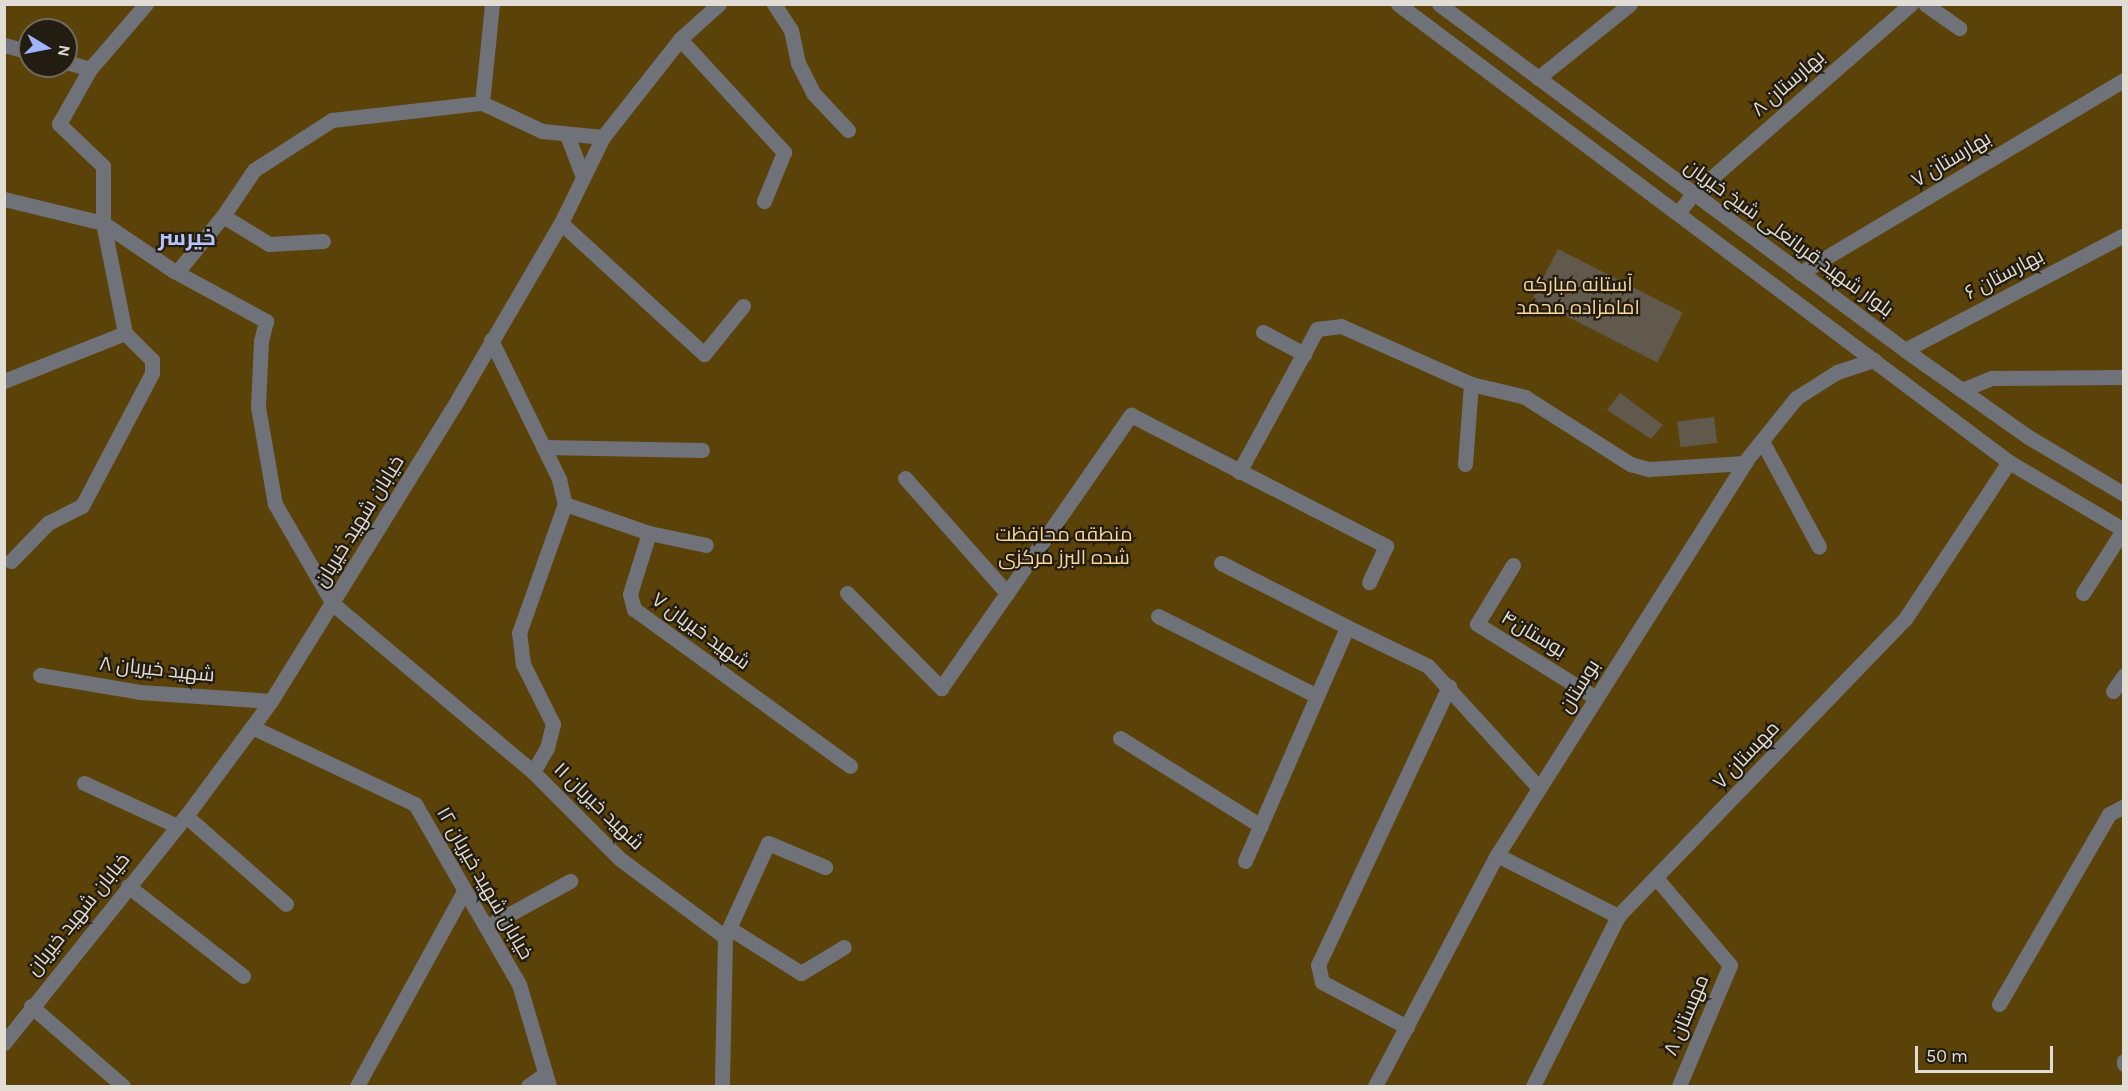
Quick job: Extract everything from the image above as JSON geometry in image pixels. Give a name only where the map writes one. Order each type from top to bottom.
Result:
[{"type":"street","points":[[11,561],[48,523],[82,506],[152,373],[152,360],[125,333],[103,223],[103,166],[59,124],[90,69],[146,4]]},
{"type":"street","points":[[482,103],[492,4]]},
{"type":"street","name":"خیابان شهید خیریان","points":[[4,1043],[31,1006],[181,821],[271,700],[333,604],[561,223],[603,137],[680,39],[719,4]]},
{"type":"street","points":[[774,4],[791,30],[798,63],[813,93],[848,130]]},
{"type":"street","points":[[1398,4],[2009,462],[2123,530],[2082,593]]},
{"type":"street","name":"بلوار شهید قربانعلی شیخ خیریان","points":[[1439,4],[1905,350],[2027,436],[2124,494]]},
{"type":"street","points":[[1538,78],[1629,4]]},
{"type":"street","name":"بهارستان ۸","points":[[1678,213],[1693,194],[1911,4]]},
{"type":"street","points":[[1925,4],[1959,28]]},
{"type":"street","points":[[680,39],[784,152],[764,201]]},
{"type":"street","points":[[78,66],[90,69]]},
{"type":"street","name":"بهارستان ۷","points":[[1800,273],[2124,80]]},
{"type":"street","points":[[4,199],[103,223],[177,272],[223,216],[254,170],[332,120],[482,103],[542,131],[603,137]]},
{"type":"street","points":[[567,135],[583,177]]},
{"type":"street","points":[[223,216],[269,244],[323,241]]},
{"type":"street","points":[[561,223],[704,354],[743,306]]},
{"type":"street","name":"بهارستان ۶","points":[[1905,350],[2124,235]]},
{"type":"street","name":"شهید خیریان ۱۱","points":[[177,272],[266,321],[261,341],[258,407],[275,504],[333,604],[533,772],[620,859],[727,932],[801,973],[844,947]]},
{"type":"street","points":[[1239,472],[1317,329],[1341,326],[1471,384],[1525,397],[1630,464],[1649,469],[1745,463]]},
{"type":"street","points":[[1263,332],[1304,354]]},
{"type":"street","points":[[4,381],[125,333]]},
{"type":"street","points":[[491,340],[559,479],[565,504],[519,633],[523,664],[554,724],[547,748],[533,772]]},
{"type":"street","name":"بوستان","points":[[1376,1086],[1497,855],[1745,463],[1796,398],[1837,372],[1874,360]]},
{"type":"street","points":[[1962,390],[1992,378],[2124,377]]},
{"type":"street","points":[[1465,464],[1471,384]]},
{"type":"street","points":[[847,594],[941,688],[1131,414],[1239,472],[1386,546],[1369,582]]},
{"type":"street","points":[[1762,441],[1819,547]]},
{"type":"street","points":[[543,447],[702,450]]},
{"type":"street","name":"مهستان ۷","points":[[1533,1086],[1618,916],[1657,879],[1905,619],[2009,462]]},
{"type":"street","points":[[905,478],[1007,593]]},
{"type":"street","points":[[565,504],[650,533],[706,545]]},
{"type":"street","name":"شهید خیریان ۷","points":[[650,533],[630,594],[634,609],[850,766]]},
{"type":"street","points":[[1221,563],[1428,666],[1449,686],[1539,788]]},
{"type":"street","name":"بوستان۴","points":[[1513,565],[1477,624],[1596,698]]},
{"type":"street","points":[[1158,616],[1317,696]]},
{"type":"street","points":[[1245,861],[1347,627]]},
{"type":"street","name":"شهید خیریان ۸","points":[[40,675],[140,692],[271,700]]},
{"type":"street","points":[[2113,691],[2124,675]]},
{"type":"street","points":[[1407,1027],[1322,982],[1318,965],[1449,686]]},
{"type":"street","name":"خیابان شهید خیریان ۱۲","points":[[252,727],[415,804],[519,984],[547,1080]]},
{"type":"street","points":[[1120,738],[1260,826]]},
{"type":"street","points":[[84,783],[181,821],[286,904]]},
{"type":"street","points":[[2000,1004],[2109,814],[2124,806]]},
{"type":"street","points":[[722,1086],[727,932],[768,843],[825,867]]},
{"type":"street","points":[[1497,855],[1618,916]]},
{"type":"street","name":"مهستان ۸","points":[[1657,879],[1730,965],[1679,1086]]},
{"type":"street","points":[[486,927],[570,881]]},
{"type":"street","points":[[128,886],[243,976]]},
{"type":"street","points":[[357,1086],[464,891]]},
{"type":"street","points":[[31,1006],[123,1086]]},
{"type":"street","points":[[528,1086],[547,1080]]},
{"type":"green space","name":"منطقه محافظت شده البرز مرکزی","points":[[5,5],[2123,5],[2123,1086],[5,1086]]},
{"type":"building","points":[[1558,249],[1683,313],[1657,362],[1533,299]]},
{"type":"building","points":[[1620,393],[1663,425],[1651,439],[1607,410]]},
{"type":"building","points":[[1714,417],[1717,443],[1680,447],[1677,422]]},
{"type":"district","name":"خیرسر","points":[[187,239]]},
{"type":"park label","name":"آستانه مبارکه امامزاده محمد","points":[[1578,296]]}]
